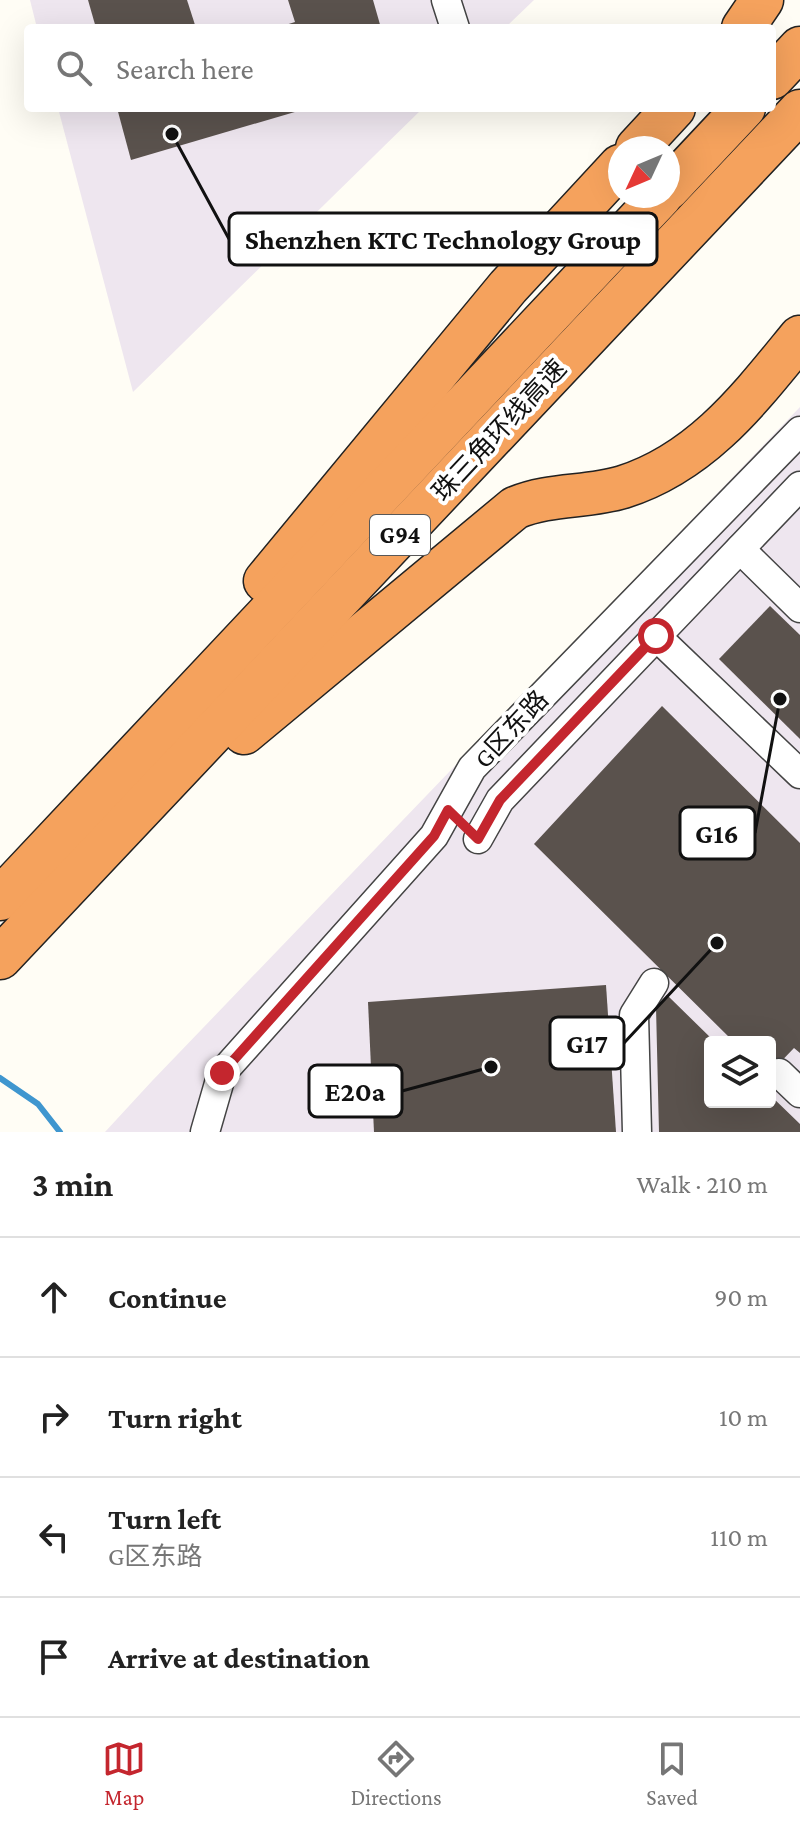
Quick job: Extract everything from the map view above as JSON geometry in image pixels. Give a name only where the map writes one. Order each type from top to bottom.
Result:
[{"type":"highway","points":[[746,24],[762,0]]},
{"type":"highway","points":[[776,74],[800,48]]},
{"type":"highway","name":"珠三角环线高速","points":[[0,899],[77,847],[800,111]]},
{"type":"highway","points":[[648,136],[670,112]]},
{"type":"highway","points":[[680,176],[740,112]]},
{"type":"highway","points":[[77,847],[398,416],[508,287],[608,179]]},
{"type":"highway","name":"珠三角环线高速","points":[[0,958],[77,847],[650,208]]},
{"type":"highway","points":[[77,847],[515,508],[550,496],[623,487],[682,460],[730,420],[800,337]]},
{"type":"street","points":[[446,0],[454,24]]},
{"type":"street","name":"G区东路","points":[[205,1132],[222,1073],[434,836],[472,768],[800,431]]},
{"type":"street","points":[[448,810],[486,846],[500,800],[800,486]]},
{"type":"street","points":[[740,549],[800,608]]},
{"type":"street","points":[[656,636],[800,774]]},
{"type":"street","points":[[637,1132],[634,1015],[654,983]]},
{"type":"street","points":[[779,1073],[800,1093]]},
{"type":"shaded area","points":[[30,0],[534,0],[509,24],[36,24]]},
{"type":"shaded area","points":[[59,112],[419,112],[133,392]]},
{"type":"shaded area","points":[[800,407],[800,1132],[105,1132],[152,1081]]},
{"type":"building","points":[[88,0],[187,0],[195,24],[95,24]]},
{"type":"building","points":[[288,0],[373,0],[380,24],[289,24],[295,22]]},
{"type":"building","points":[[118,112],[295,112],[131,160]]},
{"type":"building","points":[[770,606],[800,635],[800,739],[719,659]]},
{"type":"building","points":[[662,706],[800,843],[800,1053],[794,1048],[776,1067],[776,1036],[728,1036],[534,844]]},
{"type":"building","points":[[606,985],[616,1132],[374,1132],[368,1002]]},
{"type":"building","points":[[667,995],[709,1036],[704,1036],[704,1108],[776,1108],[776,1101],[800,1124],[800,1132],[659,1132],[656,1007]]},
{"type":"waterway","points":[[0,1078],[38,1104],[60,1132]]},
{"type":"place","name":"Shenzhen KTC Technology Group","points":[[172,134]]},
{"type":"place","name":"G16","points":[[780,699]]},
{"type":"place","name":"G17","points":[[717,943]]},
{"type":"place","name":"E20a","points":[[491,1067]]},
{"type":"route","points":[[222,1073],[434,836],[448,810],[478,839],[500,800],[656,636]]}]
